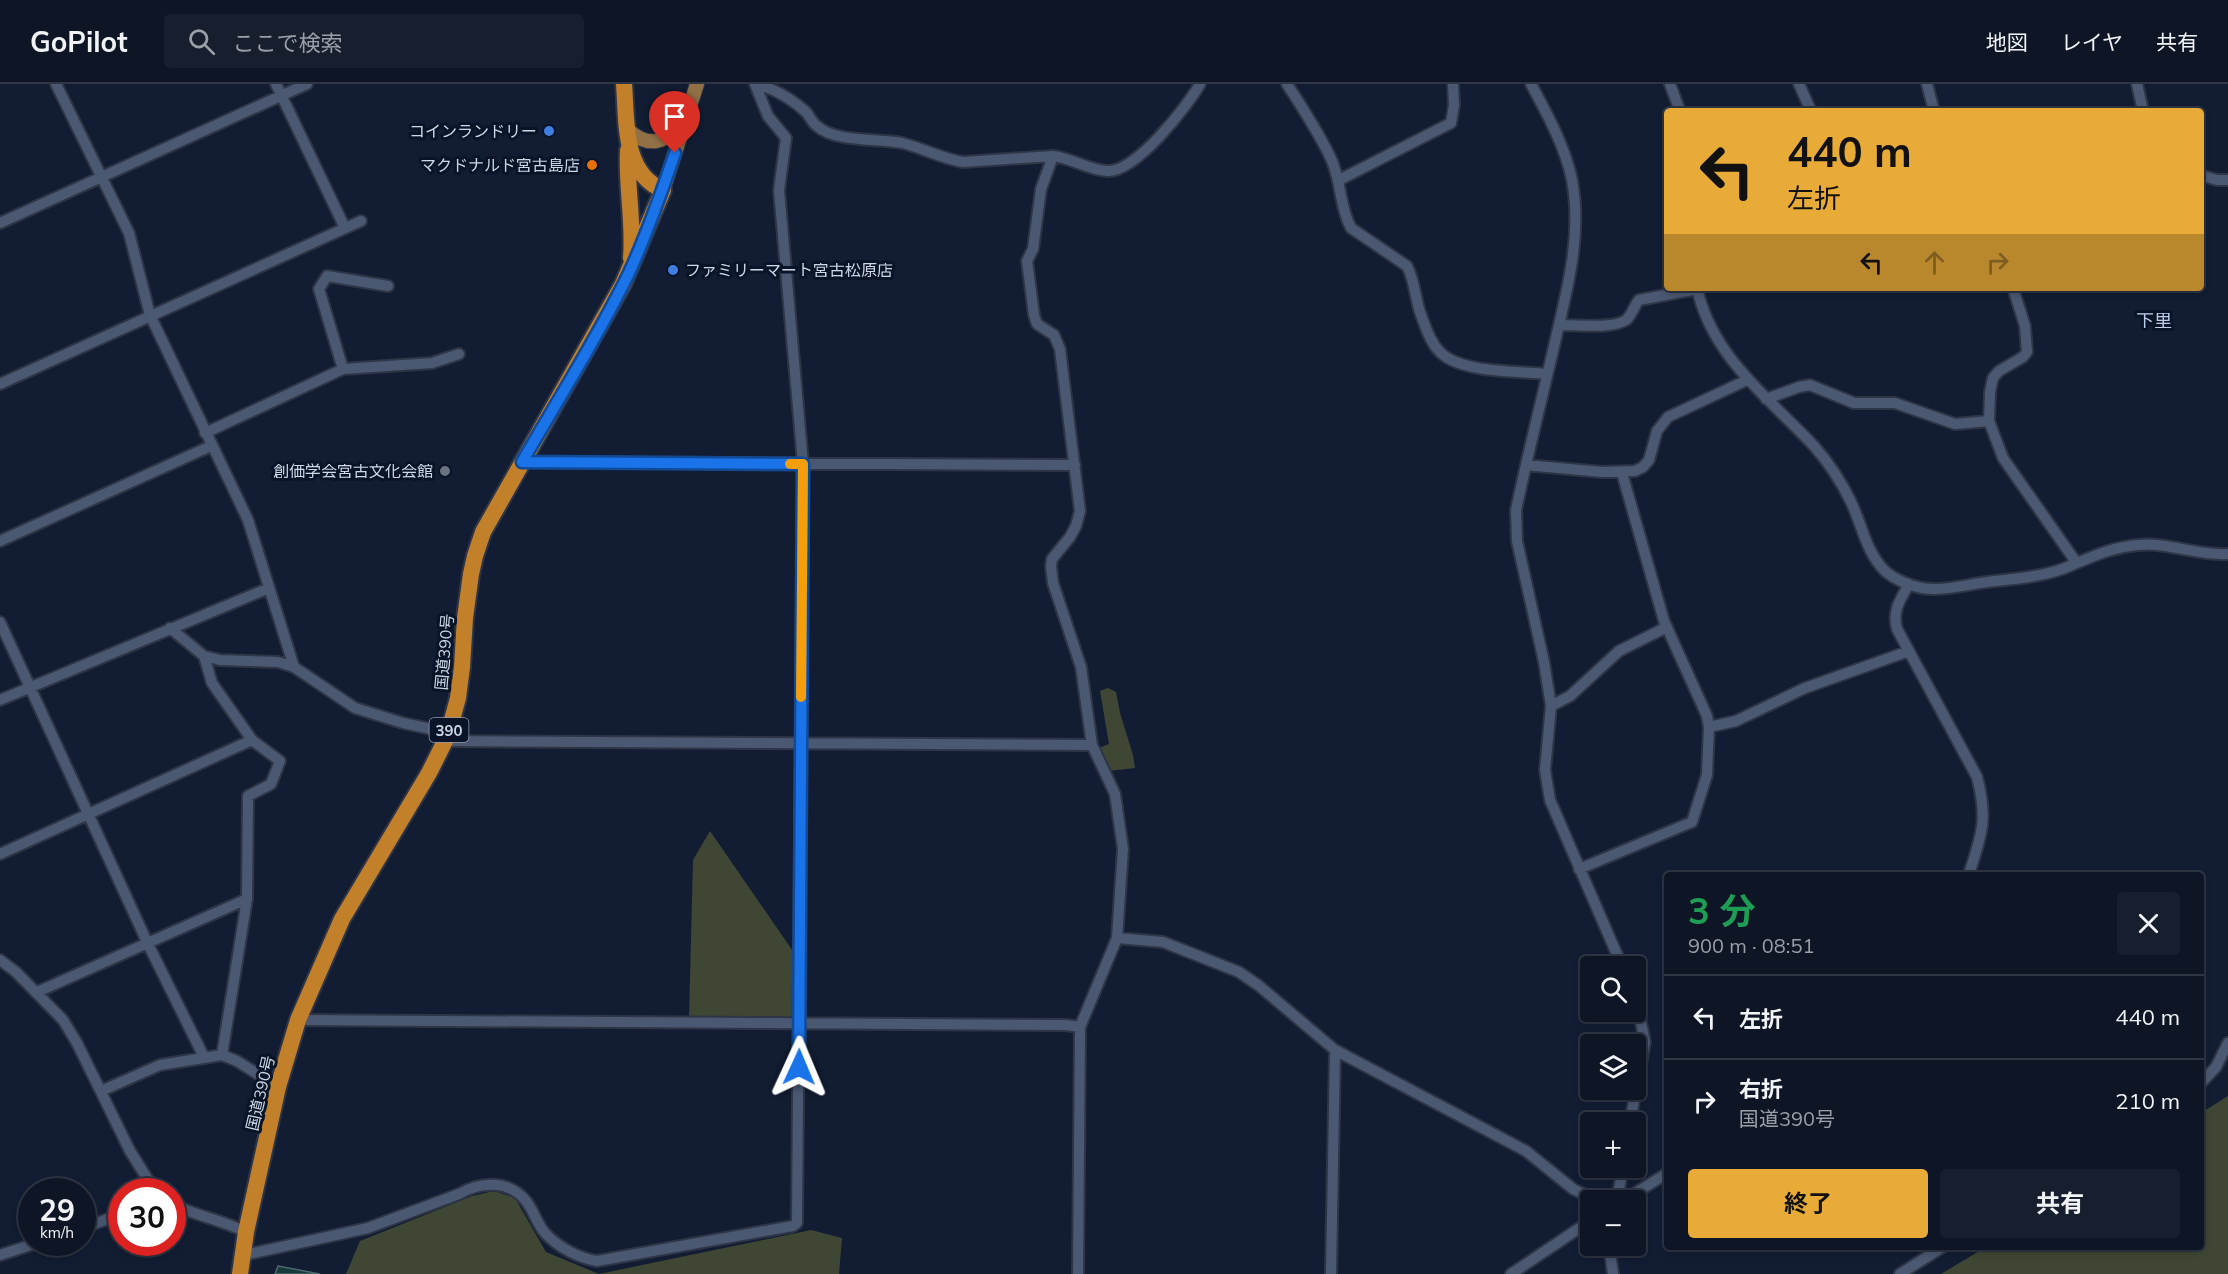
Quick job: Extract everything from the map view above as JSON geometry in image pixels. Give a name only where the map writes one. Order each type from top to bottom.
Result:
[{"type":"highway","points":[[624,84],[632,234],[630,271]]},
{"type":"highway","points":[[628,137],[642,173],[652,185],[663,190]]},
{"type":"highway","name":"国道390号","points":[[240,1274],[246,1232],[278,1087],[298,1020],[342,919],[445,741],[458,698],[465,618],[475,555],[483,532],[630,271],[663,190]]},
{"type":"main road","points":[[663,190],[697,84]]},
{"type":"main road","points":[[628,137],[653,142],[665,140],[685,124]]},
{"type":"street","points":[[56,84],[129,232],[150,315],[248,520],[294,667]]},
{"type":"street","points":[[276,84],[345,228]]},
{"type":"street","points":[[0,223],[307,84]]},
{"type":"street","points":[[756,84],[787,97],[808,113],[817,127],[847,139],[903,143],[963,162],[1063,157],[1105,171],[1115,171],[1145,151],[1192,98],[1200,84]]},
{"type":"street","points":[[244,1255],[368,1228],[459,1194],[470,1187],[493,1183],[518,1193],[526,1201],[542,1229],[558,1244],[580,1257],[597,1261],[793,1226],[797,1223],[803,464],[780,212],[779,190],[786,138],[768,116],[756,84]]},
{"type":"street","points":[[1287,84],[1332,161],[1351,228],[1407,266],[1428,334],[1438,351],[1447,358],[1469,367],[1547,374]]},
{"type":"street","points":[[1339,180],[1451,123],[1454,105],[1453,84]]},
{"type":"street","points":[[1531,84],[1566,154],[1575,204],[1575,246],[1516,510],[1517,541],[1544,662],[1551,706],[1545,770],[1550,800],[1618,956]]},
{"type":"street","points":[[1670,84],[1679,108]]},
{"type":"street","points":[[1799,84],[1810,108]]},
{"type":"street","points":[[1927,84],[1933,108]]},
{"type":"street","points":[[2137,84],[2143,108]]},
{"type":"street","points":[[1053,156],[1041,189],[1033,249],[1027,261],[1037,324],[1054,335],[1060,349],[1080,511],[1076,526],[1052,559],[1051,566],[1053,583],[1081,667],[1092,745],[1115,794],[1123,849],[1117,938],[1080,1027],[1078,1274]]},
{"type":"street","points":[[2204,176],[2228,180]]},
{"type":"street","points":[[0,384],[360,221]]},
{"type":"street","points":[[343,369],[319,289],[327,276],[388,286]]},
{"type":"street","points":[[1559,325],[1590,325],[1624,321],[1639,300],[1686,291]]},
{"type":"street","points":[[1698,291],[1712,329],[1731,359],[1747,380],[1827,460],[1852,503],[1870,551],[1886,572],[1909,584],[1920,588],[1935,589],[2035,575],[2065,568],[2106,550],[2141,544],[2228,554]]},
{"type":"street","points":[[2014,291],[2025,326],[2027,352],[2023,357],[1999,371],[1993,378],[1989,422],[2003,458],[2076,562]]},
{"type":"street","points":[[205,433],[343,369],[432,363],[459,354]]},
{"type":"street","points":[[1526,465],[1622,473],[1635,471],[1649,460],[1657,431],[1668,417],[1747,380]]},
{"type":"street","points":[[1766,399],[1810,385],[1854,403],[1895,403],[1955,424],[1989,422]]},
{"type":"street","points":[[0,541],[211,446]]},
{"type":"street","points":[[522,462],[1075,465]]},
{"type":"street","points":[[1580,869],[1692,822],[1707,775],[1709,727],[1707,716],[1667,627],[1622,473]]},
{"type":"street","points":[[1909,584],[1895,609],[1895,620],[1909,651],[1972,767],[1979,786],[1984,815],[1981,837],[1971,872]]},
{"type":"street","points":[[0,699],[269,588]]},
{"type":"street","points":[[0,622],[148,944],[204,1057]]},
{"type":"street","points":[[1551,706],[1570,696],[1619,651],[1667,627]]},
{"type":"street","points":[[170,628],[204,656],[220,660],[278,662],[294,667],[355,708],[431,729],[445,741],[1092,745]]},
{"type":"street","points":[[1709,727],[1736,721],[1805,688],[1909,651]]},
{"type":"street","points":[[204,656],[212,683],[252,740],[280,761],[272,784],[248,796],[247,899],[222,1055]]},
{"type":"street","points":[[0,854],[252,740]]},
{"type":"street","points":[[37,993],[247,899]]},
{"type":"street","points":[[1117,938],[1163,942],[1239,972],[1258,985],[1335,1050],[1526,1151],[1580,1192]]},
{"type":"street","points":[[0,960],[63,1020],[77,1043],[130,1151],[147,1178]]},
{"type":"street","points":[[298,1020],[1065,1025],[1080,1027]]},
{"type":"street","points":[[1632,1112],[1645,1042],[1641,1022]]},
{"type":"street","points":[[2204,1080],[2216,1067],[2228,1043]]},
{"type":"street","points":[[1331,1274],[1335,1050]]},
{"type":"street","points":[[101,1091],[160,1065],[222,1055],[237,1060],[278,1087]]},
{"type":"street","points":[[1640,1190],[1664,1175]]},
{"type":"street","points":[[186,1211],[225,1222],[246,1232]]},
{"type":"street","points":[[1511,1274],[1580,1228]]},
{"type":"street","points":[[0,1255],[18,1249]]},
{"type":"street","points":[[1900,1274],[1938,1250]]},
{"type":"street","points":[[1610,1256],[1612,1274]]},
{"type":"shaded area","points":[[1108,688],[1116,692],[1135,768],[1108,771],[1099,748],[1109,744],[1100,691]]},
{"type":"shaded area","points":[[710,831],[797,957],[797,1021],[689,1018],[693,860]]},
{"type":"shaded area","points":[[2228,1096],[2228,1274],[1941,1274],[1981,1250],[2204,1250],[2204,1111]]},
{"type":"shaded area","points":[[494,1191],[515,1198],[546,1252],[599,1274],[346,1274],[360,1241],[472,1196]]},
{"type":"shaded area","points":[[811,1230],[842,1238],[839,1274],[599,1274]]},
{"type":"shaded area","points":[[278,1266],[320,1274],[275,1274]]},
{"type":"slow traffic","points":[[790,464],[803,464],[801,697]]},
{"type":"place","name":"コインランドリー","points":[[549,131]]},
{"type":"place","name":"マクドナルド宮古島店","points":[[592,165]]},
{"type":"place","name":"ファミリーマート宮古松原店","points":[[673,270]]},
{"type":"place","name":"創価学会宮古文化会館","points":[[445,471]]},
{"type":"district","name":"下里","points":[[2154,320]]},
{"type":"route","points":[[675,153],[657,208],[630,271],[522,462],[803,464],[799,1067]]}]
